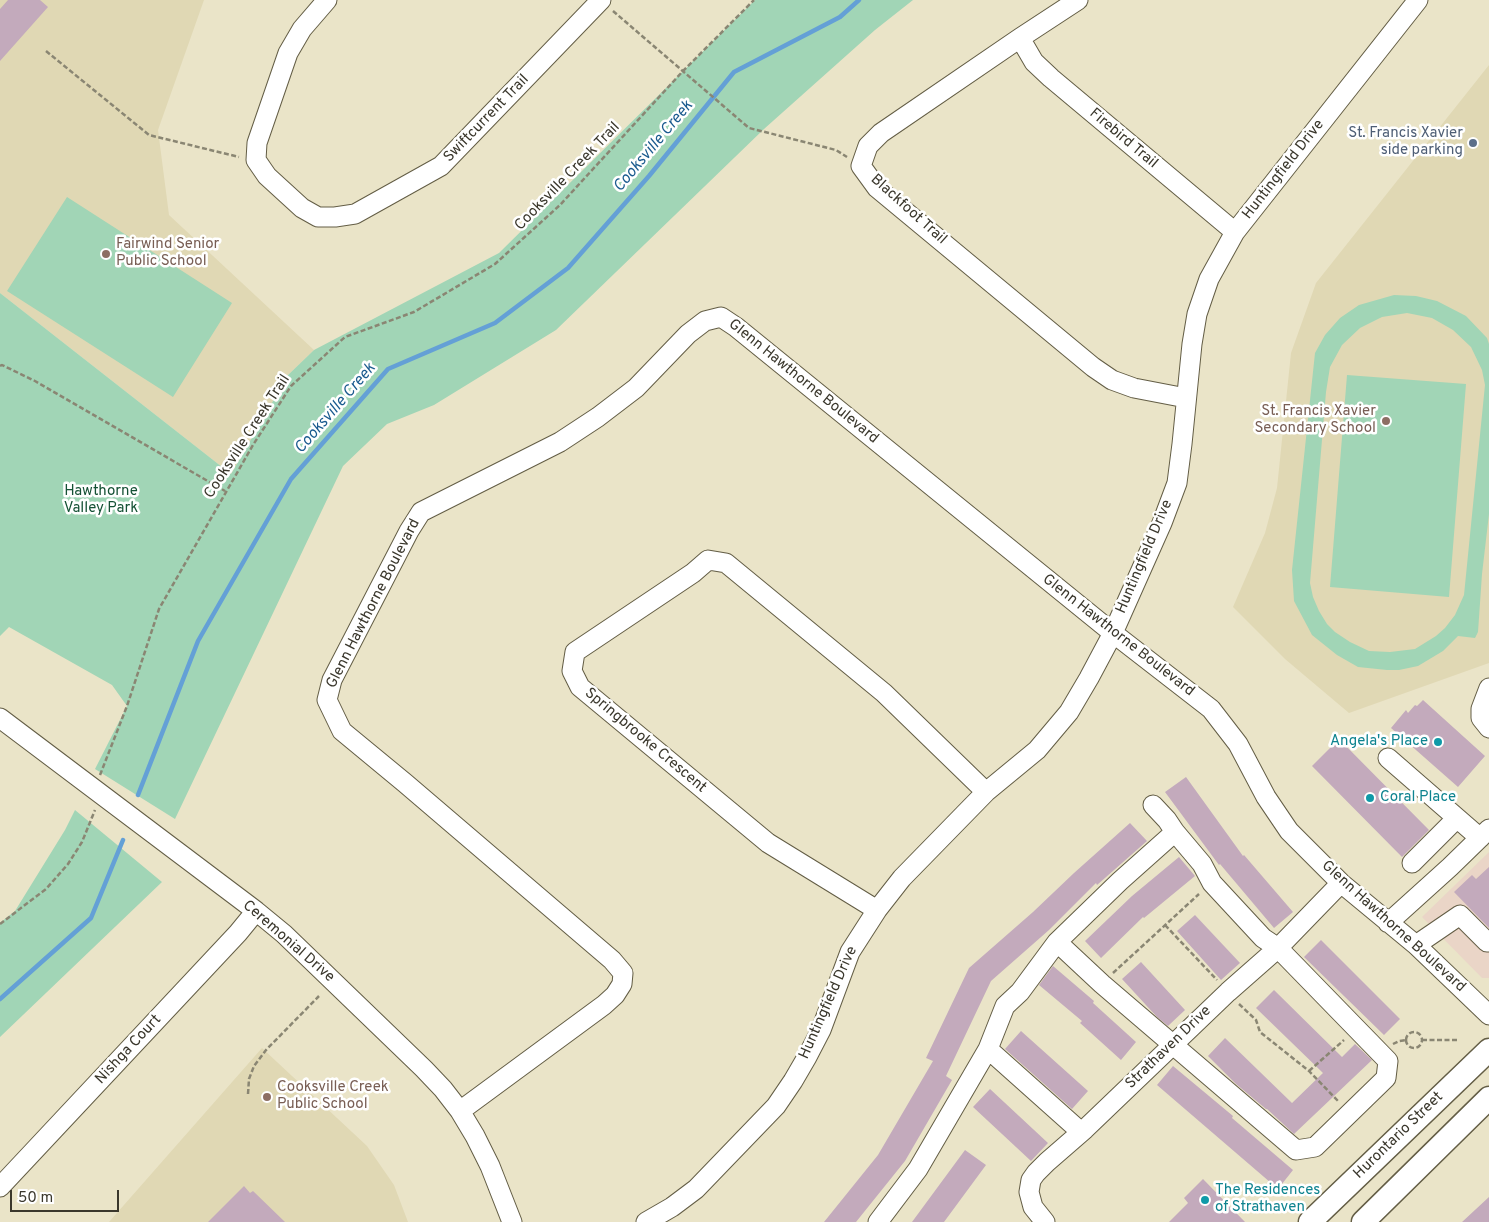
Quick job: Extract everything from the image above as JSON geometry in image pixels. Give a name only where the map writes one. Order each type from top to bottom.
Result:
[{"type":"main road","name":"Hurontario Street","points":[[1310,1222],[1489,1050]]},
{"type":"main road","points":[[1363,1222],[1489,1098]]},
{"type":"street","points":[[256,160],[257,143],[288,53],[302,29],[327,0]]},
{"type":"street","name":"Swiftcurrent Trail","points":[[256,160],[266,176],[302,208],[318,217],[354,214],[441,166],[601,0]]},
{"type":"street","name":"Blackfoot Trail","points":[[1078,0],[882,133],[868,146],[861,166],[877,188],[1112,380],[1134,388],[1186,398]]},
{"type":"street","name":"Huntingfield Drive","points":[[646,1222],[672,1207],[696,1189],[776,1106],[807,1058],[821,1030],[850,952],[877,910],[902,878],[986,792],[1037,750],[1069,712],[1112,633],[1162,524],[1176,483],[1182,444],[1192,344],[1197,314],[1209,279],[1235,232],[1418,0]]},
{"type":"street","name":"Firebird Trail","points":[[1020,38],[1034,62],[1051,78],[1235,232]]},
{"type":"street","name":"Glenn Hawthorne Boulevard","points":[[460,1110],[616,995],[622,984],[623,973],[612,960],[342,731],[327,700],[332,680],[420,512],[560,442],[598,418],[636,388],[688,334],[706,321],[721,317],[736,326],[1112,633],[1211,710],[1238,744],[1266,797],[1289,831],[1341,882],[1416,945],[1489,1014]]},
{"type":"street","name":"Springbrooke Crescent","points":[[877,910],[768,843],[580,687],[572,671],[575,652],[693,573],[708,560],[726,563],[884,692],[986,792]]},
{"type":"street","points":[[1489,688],[1481,709],[1481,718],[1489,728]]},
{"type":"street","name":"Ceremonial Drive","points":[[0,718],[284,934],[424,1069],[460,1110],[475,1136],[490,1166],[512,1222]]},
{"type":"street","points":[[1388,758],[1457,818],[1484,833],[1450,867],[1388,923]]},
{"type":"street","points":[[1057,942],[1172,1045],[1296,1150],[1315,1146],[1386,1078],[1388,1061],[1278,948],[1263,938],[1212,882],[1202,864],[1153,805]]},
{"type":"street","points":[[1412,863],[1457,818]]},
{"type":"street","points":[[878,1222],[918,1169],[988,1049],[1005,1006],[1020,992],[1057,942],[1120,881],[1175,832]]},
{"type":"street","name":"Strathaven Drive","points":[[1045,1222],[1033,1206],[1029,1192],[1031,1180],[1047,1162],[1228,992],[1278,948],[1341,882]]},
{"type":"street","name":"Nishga Court","points":[[0,1187],[238,934],[256,911]]},
{"type":"street","points":[[1416,945],[1460,915],[1489,942]]},
{"type":"street","points":[[988,1049],[1081,1132]]},
{"type":"path","points":[[601,0],[749,128],[836,150],[861,166]]},
{"type":"path","name":"Cooksville Creek Trail","points":[[0,924],[46,889],[68,864],[82,842],[94,815],[102,770],[127,706],[159,609],[253,445],[291,386],[345,337],[414,312],[495,264],[560,205],[683,72],[754,0]]},
{"type":"path","points":[[46,51],[149,135],[256,160]]},
{"type":"path","points":[[0,366],[2,365],[35,381],[226,492]]},
{"type":"path","points":[[1102,984],[1212,882]]},
{"type":"path","points":[[1165,925],[1256,1020],[1260,1032],[1309,1072],[1350,1112]]},
{"type":"path","points":[[248,1094],[249,1079],[254,1066],[266,1050],[319,996]]},
{"type":"path","points":[[1309,1072],[1357,1029]]},
{"type":"path","points":[[1413,1032],[1419,1034],[1422,1040],[1419,1047],[1414,1049],[1407,1045],[1406,1040],[1407,1036],[1413,1032]]},
{"type":"path","points":[[1422,1040],[1457,1040]]},
{"type":"shaded area","name":"Fairwind Senior Public School","points":[[0,0],[204,0],[158,130],[169,215],[314,350],[288,375],[231,474],[0,293]]},
{"type":"shaded area","name":"St. Francis Xavier Secondary School","points":[[1489,65],[1489,663],[1349,713],[1285,659],[1233,607],[1265,533],[1277,488],[1291,353],[1316,283]]},
{"type":"shaded area","points":[[1489,852],[1489,978],[1482,978],[1422,917]]},
{"type":"shaded area","name":"Cooksville Creek Public School","points":[[262,1048],[367,1146],[394,1185],[408,1222],[109,1222]]},
{"type":"green space","name":"Hawthorne Valley Park","points":[[755,0],[913,0],[875,30],[764,129],[556,330],[434,405],[387,424],[343,466],[175,819],[95,769],[127,706],[112,685],[9,627],[0,636],[0,293],[231,474],[288,375],[314,350],[499,253]]},
{"type":"green space","points":[[67,197],[232,303],[173,397],[7,291]]},
{"type":"green space","points":[[1394,295],[1416,296],[1437,301],[1466,316],[1487,338],[1489,344],[1489,514],[1478,632],[1475,638],[1458,636],[1443,651],[1418,666],[1399,670],[1358,667],[1337,655],[1312,635],[1294,601],[1292,570],[1315,353],[1325,335],[1340,318],[1359,305]],"holes":[[[1407,313],[1432,318],[1453,330],[1471,347],[1482,370],[1485,385],[1464,595],[1455,615],[1445,628],[1415,649],[1390,652],[1369,651],[1350,642],[1327,624],[1313,597],[1310,583],[1326,392],[1330,367],[1342,345],[1360,328],[1382,317]]]},
{"type":"green space","points":[[1347,375],[1466,384],[1449,597],[1330,587]]},
{"type":"green space","points":[[75,810],[162,882],[0,1037],[0,923],[15,911],[65,830]]},
{"type":"building","points":[[8,0],[40,0],[48,7],[0,61],[0,9]]},
{"type":"building","name":"Angela's Place","points":[[1423,700],[1485,756],[1458,787],[1391,728],[1406,710],[1408,713]]},
{"type":"building","name":"Coral Place","points":[[1339,739],[1429,830],[1402,857],[1312,766]]},
{"type":"building","points":[[1186,777],[1243,856],[1293,912],[1274,928],[1219,865],[1165,792]]},
{"type":"building","points":[[1130,823],[1147,841],[1097,885],[1096,883],[1049,930],[991,981],[946,1076],[952,1080],[905,1161],[856,1222],[824,1222],[878,1155],[933,1061],[926,1058],[969,968]]},
{"type":"building","points":[[1179,857],[1195,876],[1143,917],[1101,958],[1085,941],[1132,896]]},
{"type":"building","points":[[1489,867],[1489,928],[1454,892],[1472,875],[1476,879]]},
{"type":"building","points":[[1195,915],[1240,963],[1221,980],[1177,931]]},
{"type":"building","points":[[1321,940],[1400,1019],[1384,1035],[1304,957]]},
{"type":"building","points":[[1141,962],[1185,1010],[1168,1026],[1157,1017],[1122,979]]},
{"type":"building","points":[[1053,966],[1094,1001],[1093,1003],[1136,1042],[1121,1060],[1080,1023],[1082,1021],[1039,985]]},
{"type":"building","points":[[1274,990],[1342,1057],[1355,1044],[1372,1060],[1294,1134],[1236,1084],[1208,1056],[1225,1038],[1292,1103],[1323,1073],[1256,1008]]},
{"type":"building","points":[[1021,1031],[1088,1091],[1072,1109],[1005,1049]]},
{"type":"building","points":[[1173,1066],[1233,1116],[1232,1118],[1293,1170],[1278,1189],[1157,1085]]},
{"type":"building","points":[[990,1089],[1048,1143],[1031,1161],[973,1107]]},
{"type":"building","points":[[965,1150],[986,1165],[944,1222],[912,1222]]},
{"type":"building","name":"The Residences of Strathaven","points":[[1203,1179],[1245,1222],[1169,1222],[1188,1203],[1184,1198]]},
{"type":"building","points":[[244,1186],[250,1193],[253,1191],[285,1222],[208,1222]]},
{"type":"building","points":[[1489,1197],[1489,1222],[1462,1222]]},
{"type":"waterway","name":"Cooksville Creek","points":[[138,795],[198,641],[291,479],[388,369],[495,323],[568,268],[649,176],[734,72],[840,17],[859,0]]},
{"type":"waterway","name":"Cooksville Creek","points":[[0,999],[91,918],[123,840]]},
{"type":"place","name":"St. Francis Xavier side parking","points":[[1473,143]]},
{"type":"place","name":"Fairwind Senior Public School","points":[[106,254]]},
{"type":"place","name":"St. Francis Xavier Secondary School","points":[[1386,421]]},
{"type":"place","name":"Angela's Place","points":[[1438,742]]},
{"type":"place","name":"Coral Place","points":[[1370,798]]},
{"type":"place","name":"Cooksville Creek Public School","points":[[267,1097]]},
{"type":"place","name":"The Residences of Strathaven","points":[[1205,1200]]}]
